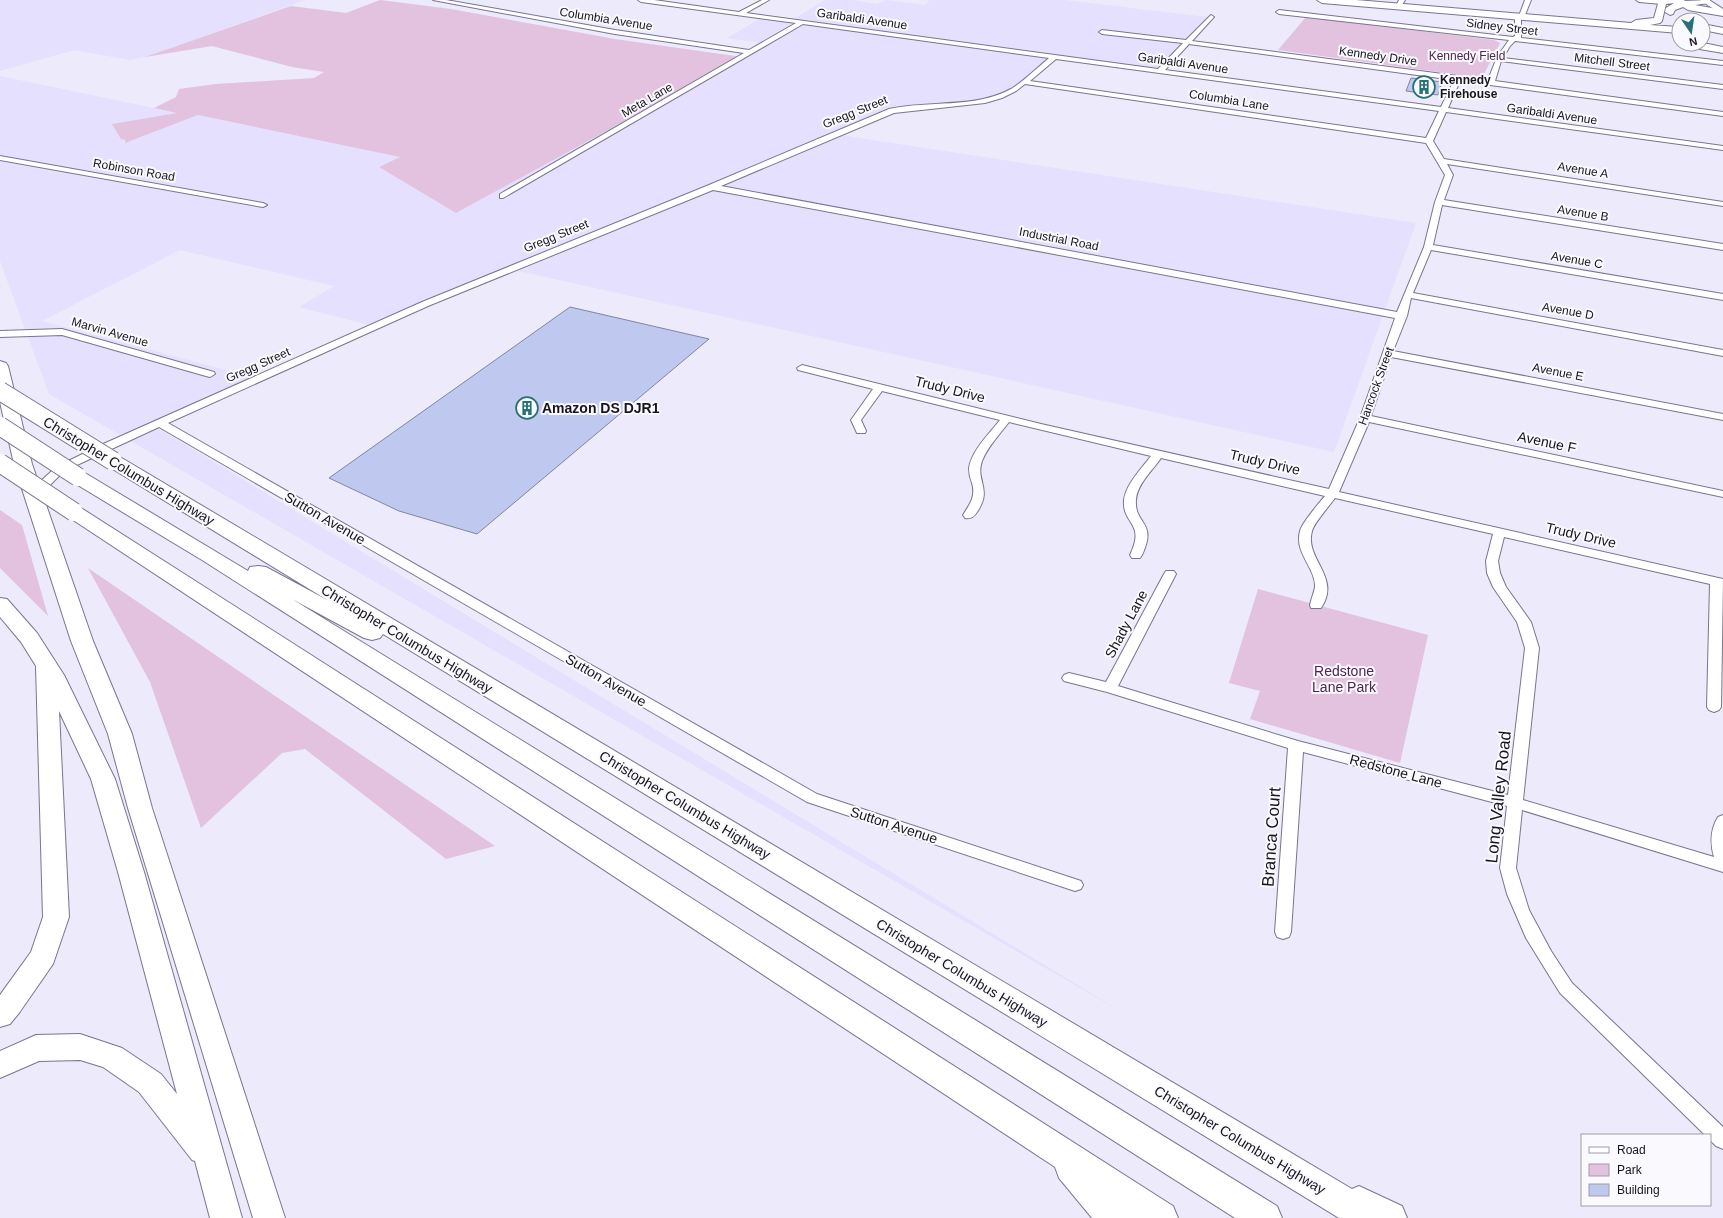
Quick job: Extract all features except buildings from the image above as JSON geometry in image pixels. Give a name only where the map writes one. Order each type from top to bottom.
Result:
[{"type":"highway","points":[[1322,0],[1671,28]]},
{"type":"highway","points":[[1349,0],[1401,2],[1520,16],[1625,23],[1671,28]]},
{"type":"highway","points":[[1625,23],[1657,20],[1659,19],[1662,2],[1680,0]]},
{"type":"highway","points":[[1692,0],[1705,0]]},
{"type":"highway","points":[[1671,8],[1705,0]]},
{"type":"highway","points":[[1671,8],[1695,8],[1723,13]]},
{"type":"highway","points":[[1596,23],[1640,31],[1670,39]]},
{"type":"highway","points":[[1711,31],[1722,32]]},
{"type":"highway","points":[[1711,46],[1723,48]]},
{"type":"highway","points":[[1711,47],[1723,48]]},
{"type":"highway","points":[[0,366],[20,452],[36,503],[82,641],[120,734],[142,816],[269,1218]]},
{"type":"highway","name":"Christopher Columbus Highway","points":[[0,391],[109,454],[504,698],[1370,1218]]},
{"type":"highway","name":"Christopher Columbus Highway","points":[[0,426],[78,477],[209,556],[1264,1218]]},
{"type":"highway","points":[[0,463],[1161,1218]]},
{"type":"highway","points":[[209,556],[256,570],[418,658],[504,698]]},
{"type":"highway","points":[[0,604],[29,638],[56,680],[103,779],[131,872],[226,1218]]},
{"type":"highway","points":[[0,1014],[9,1005],[43,956],[56,917],[46,665]]},
{"type":"highway","points":[[0,1065],[36,1048],[80,1047],[112,1057],[150,1083],[209,1158]]},
{"type":"highway","points":[[1246,1143],[1390,1218]]},
{"type":"highway","points":[[1056,1150],[1114,1218]]},
{"type":"main road","points":[[1705,0],[1723,13]]},
{"type":"street","name":"Columbia Avenue","points":[[436,0],[621,33],[749,52]]},
{"type":"street","name":"Garibaldi Avenue","points":[[641,0],[1723,148]]},
{"type":"street","points":[[739,14],[766,0]]},
{"type":"street","points":[[1491,83],[1499,59],[1509,42],[1518,37],[1520,16],[1528,0]]},
{"type":"street","points":[[1639,0],[1662,2]]},
{"type":"street","name":"Sidney Street","points":[[1279,12],[1723,63]]},
{"type":"street","points":[[1160,71],[1211,17]]},
{"type":"street","name":"Meta Lane","points":[[503,196],[802,22]]},
{"type":"street","name":"Kennedy Drive","points":[[1102,32],[1188,42],[1723,114]]},
{"type":"street","name":"Gregg Street","points":[[36,503],[46,482],[60,469],[109,454],[160,423],[425,304],[712,187],[892,111],[915,106],[959,104],[989,100],[1008,94],[1025,82],[1054,57]]},
{"type":"street","name":"Mitchell Street","points":[[1499,59],[1723,87]]},
{"type":"street","points":[[1440,161],[1429,141],[1458,78]]},
{"type":"street","name":"Columbia Lane","points":[[1025,82],[1429,141]]},
{"type":"street","name":"Robinson Road","points":[[0,158],[263,205]]},
{"type":"street","name":"Hancock Street","points":[[1316,605],[1320,587],[1320,578],[1308,554],[1305,542],[1306,530],[1332,493],[1365,418],[1402,316],[1408,295],[1428,247],[1439,202],[1449,175],[1440,161]]},
{"type":"street","name":"Avenue A","points":[[1440,161],[1723,204]]},
{"type":"street","name":"Industrial Road","points":[[712,187],[1402,316]]},
{"type":"street","name":"Avenue B","points":[[1439,202],[1723,248]]},
{"type":"street","name":"Avenue C","points":[[1428,247],[1723,297]]},
{"type":"street","name":"Avenue D","points":[[1408,295],[1723,353]]},
{"type":"street","name":"Marvin Avenue","points":[[0,334],[62,332],[210,374]]},
{"type":"street","name":"Avenue E","points":[[1388,353],[1723,417]]},
{"type":"street","name":"Trudy Drive","points":[[802,368],[1159,454],[1720,583]]},
{"type":"street","points":[[861,431],[856,420],[880,387]]},
{"type":"street","points":[[969,515],[979,499],[979,490],[975,476],[975,468],[978,458],[1007,418]]},
{"type":"street","name":"Avenue F","points":[[1365,418],[1723,494]]},
{"type":"street","name":"Sutton Avenue","points":[[160,423],[812,798],[1075,885]]},
{"type":"street","name":"Gregg Street","points":[[20,452],[40,456],[65,457],[109,454]]},
{"type":"street","points":[[1136,555],[1140,548],[1143,536],[1140,524],[1132,511],[1130,502],[1131,493],[1159,454]]},
{"type":"street","name":"Long Valley Road","points":[[1499,532],[1492,564],[1494,576],[1500,590],[1522,618],[1529,633],[1532,648],[1508,868],[1516,898],[1531,933],[1550,966],[1566,988],[1723,1140]]},
{"type":"street","name":"Shady Lane","points":[[1110,688],[1170,574]]},
{"type":"street","points":[[1714,707],[1720,583]]},
{"type":"street","name":"Redstone Lane","points":[[1069,678],[1110,688],[1296,745],[1516,803],[1723,866]]},
{"type":"street","name":"Branca Court","points":[[1283,932],[1296,745]]},
{"type":"street","points":[[1723,822],[1718,836],[1719,849],[1723,859]]},
{"type":"shaded area","points":[[0,0],[305,0],[145,57],[130,60],[74,50],[0,71]]},
{"type":"shaded area","points":[[825,0],[852,0],[877,4],[886,0],[926,5],[929,0],[1064,0],[1207,17],[1160,71],[1054,57],[1020,82],[1013,89],[1000,96],[957,103],[914,106],[833,134],[1416,223],[1334,452],[514,270],[377,327],[299,307],[334,286],[180,250],[42,321],[256,378],[151,424],[1122,1012],[49,394],[0,261],[0,76],[178,113],[112,124],[125,143],[198,115],[401,157],[379,167],[456,213],[698,81],[762,43],[727,38],[763,17],[790,21]]},
{"type":"green space","points":[[380,0],[451,9],[615,39],[742,57],[456,213],[379,167],[400,157],[198,115],[125,143],[125,140],[121,139],[112,124],[177,113],[154,108],[176,97],[179,89],[216,84],[314,78],[324,72],[292,67],[212,46],[145,57],[291,6],[346,13]]},
{"type":"green space","name":"Kennedy Field","points":[[1306,17],[1494,40],[1500,43],[1482,78],[1278,50]]},
{"type":"green space","points":[[0,510],[22,525],[48,616],[0,568]]},
{"type":"green space","points":[[88,568],[495,846],[446,859],[305,749],[282,753],[201,828],[150,682]]},
{"type":"green space","name":"Redstone Lane Park","points":[[1258,589],[1428,635],[1400,763],[1250,719],[1260,691],[1229,683]]},
{"type":"place","name":"Kennedy Firehouse","points":[[1424,87]]},
{"type":"place","name":"Amazon DS DJR1","points":[[527,408]]}]
